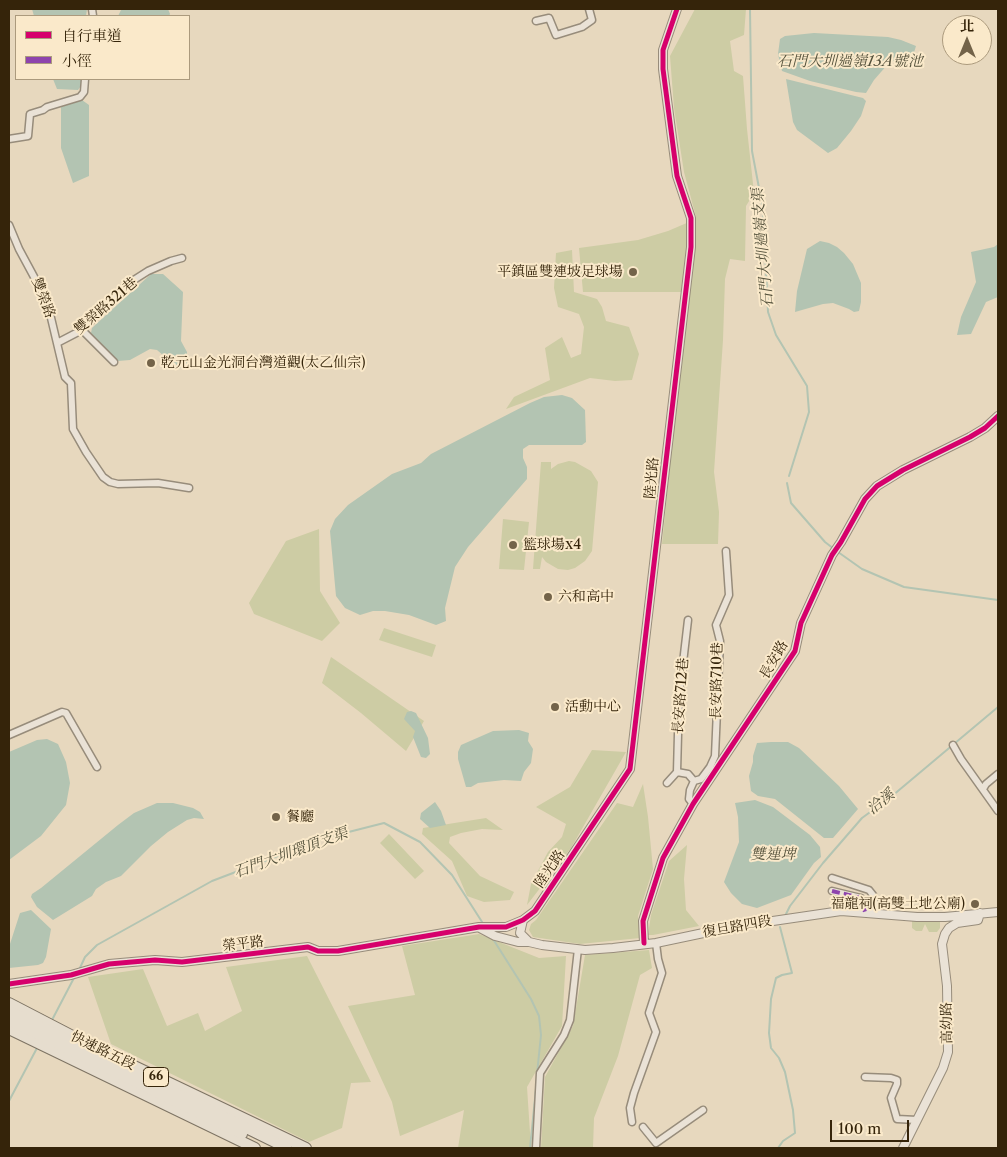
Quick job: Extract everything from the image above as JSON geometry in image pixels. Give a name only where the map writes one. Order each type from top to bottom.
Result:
[{"type":"main road","name":"快速路五段","points":[[9,1003],[88,1044],[306,1148]]},
{"type":"main road","name":"66","points":[[9,1011],[44,1034],[272,1148]]},
{"type":"main road","name":"66","points":[[9,1020],[44,1034],[287,1148]]},
{"type":"main road","name":"快速路五段","points":[[9,1029],[255,1148]]},
{"type":"street","points":[[536,21],[549,18],[556,36],[582,27],[592,20],[589,9]]},
{"type":"street","name":"陸光路","points":[[523,920],[535,911],[630,769],[690,247],[691,218],[677,176],[663,69],[663,50],[677,9]]},
{"type":"street","points":[[9,139],[28,136],[30,114],[80,97],[84,92],[85,80]]},
{"type":"street","name":"雙榮路","points":[[9,225],[19,249],[34,274],[47,302],[65,377],[71,384],[73,429],[103,477],[110,482],[118,484],[158,483],[189,488]]},
{"type":"street","name":"雙榮路321巷","points":[[57,343],[82,330],[126,285],[148,271],[171,260],[182,258]]},
{"type":"street","points":[[82,330],[114,362]]},
{"type":"street","name":"長安路","points":[[644,943],[642,921],[663,858],[693,804],[796,651],[801,623],[832,555],[865,500],[877,486],[903,470],[978,433],[998,416]]},
{"type":"street","name":"長安路710巷","points":[[694,782],[705,773],[715,756],[720,641],[716,625],[729,595],[726,551]]},
{"type":"street","name":"長安路712巷","points":[[677,772],[679,696],[688,620]]},
{"type":"street","points":[[9,735],[62,712],[66,713],[97,767]]},
{"type":"street","points":[[953,745],[998,811]]},
{"type":"street","points":[[667,782],[677,772],[688,774],[694,782],[690,790],[689,800],[693,804]]},
{"type":"street","points":[[983,789],[998,774]]},
{"type":"street","points":[[832,878],[869,890],[873,896],[876,913]]},
{"type":"street","points":[[832,891],[861,898],[865,912]]},
{"type":"street","name":"復旦路四段","points":[[479,927],[495,936],[542,946],[578,949],[613,948],[656,943],[732,927],[841,911],[917,917],[945,917],[998,912]]},
{"type":"street","name":"高幼路","points":[[903,1148],[948,1052],[947,986],[942,944],[945,934],[949,928],[957,924],[978,920],[980,913]]},
{"type":"street","points":[[523,920],[520,933],[528,942]]},
{"type":"street","name":"榮平路","points":[[9,984],[74,974],[109,964],[155,960],[182,962],[308,947],[318,952],[338,952],[479,927],[506,927],[523,920]]},
{"type":"street","points":[[632,1122],[630,1108],[656,1032],[649,1013],[662,973],[656,943]]},
{"type":"street","points":[[536,1148],[540,1073],[564,1035],[570,1020],[578,949]]},
{"type":"street","points":[[865,1076],[898,1080],[891,1098],[897,1119],[917,1120]]},
{"type":"street","points":[[643,1127],[658,1146],[703,1110]]},
{"type":"green space","points":[[695,9],[746,9],[744,35],[730,41],[734,71],[743,76],[754,193],[746,206],[745,261],[730,259],[725,279],[714,472],[719,512],[718,544],[662,544],[679,376],[694,258],[696,217],[684,172],[674,108],[670,56]]},
{"type":"green space","name":"平鎮區雙連坡足球場","points":[[689,222],[688,246],[681,292],[583,292],[579,248],[638,240]]},
{"type":"green space","points":[[572,250],[574,292],[597,299],[602,307],[606,321],[629,327],[639,354],[632,380],[615,381],[590,378],[506,409],[514,397],[550,380],[545,348],[562,337],[571,358],[581,354],[584,327],[579,314],[558,307],[554,288],[556,253]]},
{"type":"green space","points":[[569,461],[575,462],[591,471],[598,482],[592,551],[585,561],[575,568],[568,570],[558,569],[546,562],[542,557],[540,569],[533,569],[541,462],[551,462],[551,469],[558,464]]},
{"type":"green space","name":"籃球場x4","points":[[503,519],[529,522],[524,570],[499,569]]},
{"type":"green space","points":[[319,529],[320,591],[340,623],[322,641],[254,614],[249,603],[286,541]]},
{"type":"green space","points":[[384,628],[436,645],[432,657],[379,640]]},
{"type":"green space","points":[[331,657],[424,721],[406,751],[322,683]]},
{"type":"green space","points":[[592,750],[626,752],[571,848],[527,905],[531,884],[548,852],[562,837],[566,824],[536,807],[570,787]]},
{"type":"green space","points":[[643,784],[653,869],[638,916],[640,938],[580,944],[533,937],[529,930],[531,924],[536,920],[617,803],[633,807]]},
{"type":"green space","points":[[486,818],[503,830],[482,829],[461,833],[450,837],[449,843],[480,876],[514,892],[510,900],[484,902],[467,896],[452,861],[422,834],[423,828]]},
{"type":"green space","points":[[389,834],[424,871],[415,879],[380,843]]},
{"type":"green space","points":[[687,845],[684,879],[686,910],[699,926],[648,935],[651,915],[669,861]]},
{"type":"green space","points":[[912,920],[940,921],[940,928],[937,932],[929,932],[925,924],[922,931],[916,931],[912,928]]},
{"type":"green space","points":[[479,934],[539,958],[566,956],[562,1026],[527,1087],[531,1148],[458,1148],[464,1110],[400,1136],[392,1102],[348,1006],[415,995],[402,946]]},
{"type":"green space","points":[[649,950],[652,968],[640,975],[618,1056],[594,1118],[593,1148],[541,1148],[545,1077],[573,1026],[585,955]]},
{"type":"green space","points":[[307,956],[371,1082],[351,1083],[342,1128],[309,1142],[111,1044],[88,977],[143,969],[167,1026],[198,1013],[205,1031],[242,1011],[226,967]]},
{"type":"water","points":[[32,9],[87,9],[86,15],[34,15]]},
{"type":"water","points":[[117,9],[168,9],[170,14],[118,15],[121,10]]},
{"type":"water","name":"石門大圳過嶺13A號池","points":[[814,33],[888,37],[916,46],[912,59],[896,60],[888,64],[866,93],[856,92],[810,81],[782,71],[778,54],[780,39],[785,36]]},
{"type":"water","name":"石門大圳過嶺13A號池","points":[[786,79],[863,98],[866,101],[861,116],[837,148],[828,153],[797,130],[793,122]]},
{"type":"water","points":[[53,80],[82,80],[78,90],[57,89]]},
{"type":"water","points":[[82,100],[89,105],[89,176],[73,183],[61,148],[61,107]]},
{"type":"water","points":[[820,241],[837,247],[853,264],[861,283],[859,311],[854,312],[833,303],[795,312],[797,291],[807,249]]},
{"type":"water","points":[[998,244],[998,297],[986,302],[971,334],[957,335],[961,317],[976,282],[971,252],[994,247]]},
{"type":"water","points":[[151,274],[163,274],[183,292],[181,341],[187,352],[187,364],[179,369],[157,350],[150,349],[130,360],[118,361],[91,333],[92,328]]},
{"type":"water","points":[[562,395],[572,398],[585,410],[586,442],[582,445],[529,445],[523,449],[523,458],[527,467],[527,479],[468,547],[455,567],[445,608],[446,621],[436,625],[409,615],[373,611],[360,615],[345,608],[336,596],[330,531],[335,519],[348,505],[392,474],[421,463],[431,454],[530,403],[544,397]]},
{"type":"water","points":[[407,712],[416,713],[428,738],[430,754],[426,758],[421,757],[413,737],[415,731],[404,719]]},
{"type":"water","points":[[519,730],[529,733],[528,741],[533,749],[531,763],[524,772],[521,781],[504,780],[478,783],[471,787],[466,787],[458,759],[461,745],[493,731]]},
{"type":"water","points":[[47,739],[58,744],[66,762],[70,783],[66,805],[41,836],[9,860],[9,752],[37,740]]},
{"type":"water","name":"雙連埤","points":[[788,742],[799,748],[839,786],[858,809],[833,838],[824,838],[775,799],[758,796],[751,791],[749,776],[757,743]]},
{"type":"water","name":"雙連埤","points":[[755,800],[773,807],[810,835],[820,847],[821,857],[814,863],[791,895],[757,908],[742,904],[731,893],[724,882],[739,842],[738,817],[735,803]]},
{"type":"water","points":[[435,802],[441,811],[446,825],[430,828],[420,819],[421,813]]},
{"type":"water","points":[[157,803],[173,803],[193,808],[200,812],[204,819],[194,818],[187,820],[168,832],[121,876],[106,882],[96,889],[92,896],[53,920],[37,907],[31,897],[32,894],[134,813]]},
{"type":"water","points":[[31,910],[51,929],[46,957],[43,963],[38,965],[9,968],[9,947],[20,913]]},
{"type":"waterway","name":"石門大圳過嶺支渠","points":[[750,9],[752,151],[763,209],[768,312],[776,335],[807,386],[809,412],[789,476]]},
{"type":"waterway","name":"石門大圳過嶺支渠","points":[[787,483],[791,503],[825,542],[834,549]]},
{"type":"waterway","name":"石門大圳過嶺支渠","points":[[838,552],[862,569],[904,587],[998,600]]},
{"type":"waterway","name":"洽溪","points":[[785,916],[790,906],[823,863],[862,818],[892,796],[998,707]]},
{"type":"waterway","name":"石門大圳環頂支渠","points":[[79,970],[85,957],[97,945],[212,881],[325,838],[384,823],[420,842],[452,875],[484,925]]},
{"type":"waterway","name":"洽溪","points":[[778,1148],[783,1141],[795,1133],[793,1110],[785,1072],[779,1058],[771,1048],[769,1033],[771,999],[776,978],[792,973],[780,927]]},
{"type":"waterway","name":"石門大圳環頂支渠","points":[[493,939],[531,999],[539,1016],[541,1035],[537,1074]]},
{"type":"waterway","name":"石門大圳環頂支渠","points":[[52,1020],[75,976]]},
{"type":"waterway","name":"石門大圳環頂支渠","points":[[9,1101],[37,1048]]},
{"type":"waterway","name":"石門大圳環頂支渠","points":[[530,1148],[537,1079]]},
{"type":"marked path","points":[[832,891],[861,898],[865,912]]},
{"type":"cycle path","points":[[9,984],[71,975],[109,964],[155,960],[182,962],[308,947],[318,951],[338,951],[479,927],[506,927],[523,920],[535,911],[630,769],[691,247],[691,218],[677,176],[663,69],[663,50],[677,9]]},
{"type":"cycle path","points":[[644,943],[643,921],[663,858],[693,804],[795,651],[801,623],[832,555],[865,499],[877,486],[903,470],[970,437],[985,428],[998,416]]},
{"type":"place","name":"平鎮區雙連坡足球場","points":[[633,272]]},
{"type":"place","name":"乾元山金光洞台灣道觀(太乙仙宗)","points":[[151,363]]},
{"type":"place","name":"籃球場x4","points":[[513,545]]},
{"type":"place","name":"六和高中","points":[[548,597]]},
{"type":"place","name":"活動中心","points":[[555,707]]},
{"type":"place","name":"餐廳","points":[[276,817]]},
{"type":"place","name":"福龍祠(高雙土地公廟)","points":[[975,904]]}]
